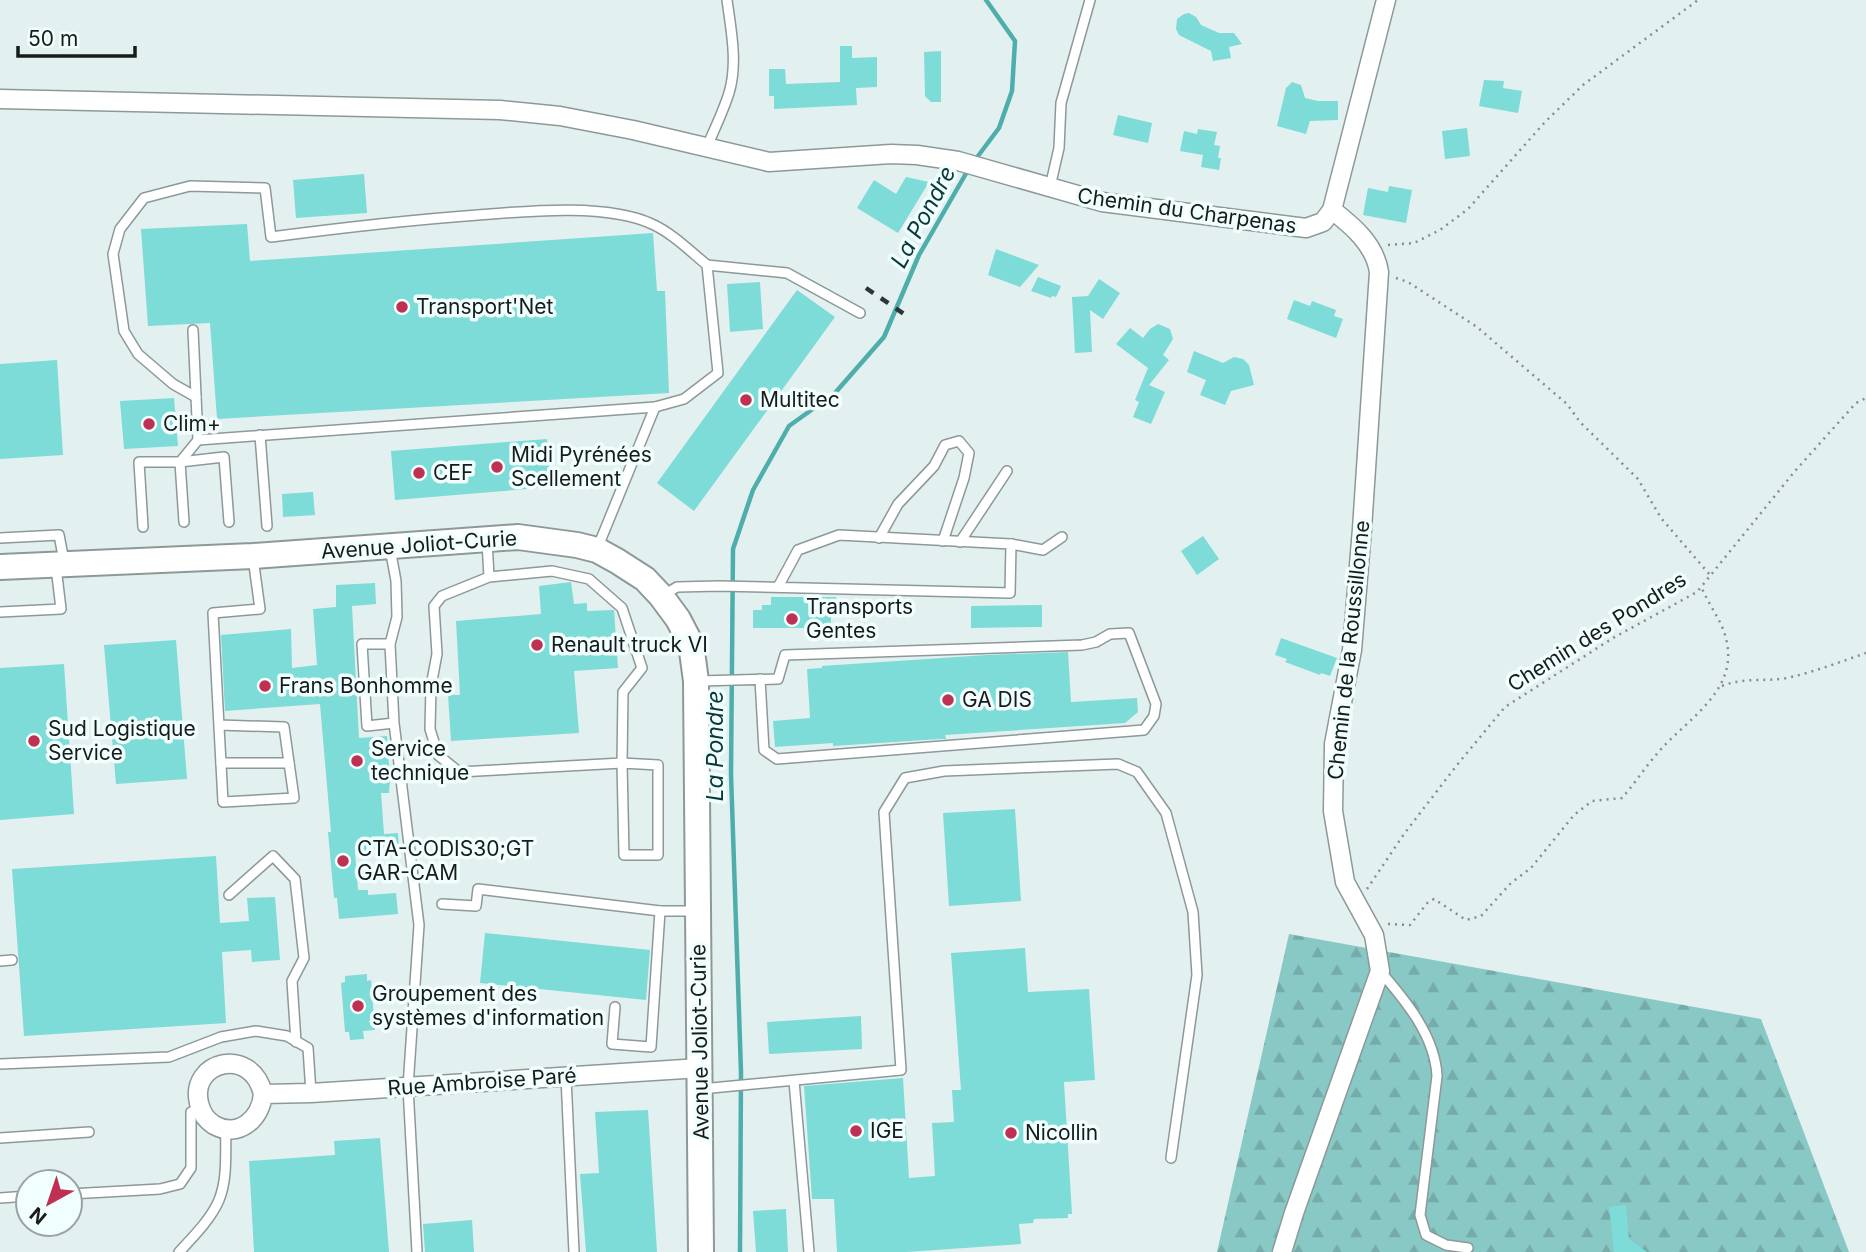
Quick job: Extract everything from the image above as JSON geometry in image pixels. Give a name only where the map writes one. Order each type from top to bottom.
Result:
[{"type":"street","points":[[1332,210],[1376,48],[1386,0]]},
{"type":"street","name":"Chemin du Charpenas","points":[[0,99],[500,110],[559,116],[769,162],[891,154],[958,160],[1102,202],[1236,218],[1297,229],[1317,226],[1332,210]]},
{"type":"street","name":"Chemin de la Roussillonne","points":[[1282,1252],[1380,971],[1374,935],[1345,882],[1333,811],[1334,744],[1352,650],[1379,272],[1376,255],[1356,229],[1332,210]]},
{"type":"street","name":"Avenue Joliot-Curie","points":[[0,567],[253,556],[518,537],[597,550],[645,579],[678,619],[706,680],[698,912],[708,1082],[701,1252]]},
{"type":"street","points":[[234,1063],[254,1073],[261,1083],[263,1094],[262,1106],[257,1116],[237,1129],[214,1125],[205,1118],[197,1097],[204,1076],[213,1068],[234,1063]]},
{"type":"street","name":"Rue Ambroise Paré","points":[[263,1094],[311,1094],[566,1077],[708,1082]]},
{"type":"lane","points":[[706,149],[730,91],[733,72],[734,54],[727,0]]},
{"type":"lane","points":[[1050,187],[1059,148],[1061,103],[1090,0]]},
{"type":"lane","points":[[196,397],[173,384],[138,354],[124,331],[113,254],[120,229],[144,198],[190,186],[265,188],[271,237],[375,223],[552,209],[620,215],[651,223],[707,265],[787,273],[860,313]]},
{"type":"lane","points":[[198,440],[655,407],[684,399],[718,373],[707,265]]},
{"type":"lane","points":[[184,522],[180,461],[198,440],[193,330]]},
{"type":"lane","points":[[597,550],[655,407]]},
{"type":"lane","points":[[260,435],[267,526]]},
{"type":"lane","points":[[879,537],[898,503],[934,466],[945,445],[959,441],[969,453],[964,478],[943,541]]},
{"type":"lane","points":[[143,527],[139,462],[225,457],[229,522]]},
{"type":"lane","points":[[960,542],[1007,471]]},
{"type":"lane","points":[[0,538],[59,535],[61,610],[0,612]]},
{"type":"lane","points":[[778,586],[798,550],[839,535],[1011,544],[1044,550],[1062,537]]},
{"type":"lane","points":[[487,539],[489,576]]},
{"type":"lane","points":[[661,596],[677,587],[719,586],[1010,593],[1011,544]]},
{"type":"lane","points":[[390,546],[396,581],[397,617],[390,643],[394,723],[419,925],[408,1087],[417,1252]]},
{"type":"lane","points":[[219,725],[284,727],[294,798],[223,802],[213,613],[260,609],[253,556]]},
{"type":"lane","points":[[489,576],[442,596],[434,606],[437,654],[430,686],[430,729],[438,755],[459,772],[622,763],[658,765],[658,855],[624,855],[622,763],[623,692],[642,668],[622,608],[589,579],[552,571],[489,576]]},
{"type":"lane","points":[[706,680],[741,680],[760,679],[778,679],[785,655],[1082,645],[1096,642],[1110,634],[1129,634],[1156,704],[1154,716],[1144,730],[777,758],[764,750],[760,679]]},
{"type":"lane","points":[[390,643],[362,644],[367,726],[394,723]]},
{"type":"lane","points":[[221,763],[289,763]]},
{"type":"lane","points":[[708,1082],[760,1084],[901,1070],[884,812],[905,778],[944,771],[1118,764],[1137,772],[1166,813],[1194,912],[1197,975],[1171,1158]]},
{"type":"lane","points":[[229,895],[273,856],[295,879],[304,958],[292,981],[296,1042]]},
{"type":"lane","points":[[442,904],[476,906],[478,889],[660,911],[698,912]]},
{"type":"lane","points":[[615,1007],[612,1044],[650,1047],[660,911]]},
{"type":"lane","points":[[0,961],[12,960]]},
{"type":"lane","points":[[1380,971],[1399,993],[1426,1034],[1436,1059],[1437,1076],[1420,1215],[1426,1235],[1446,1245],[1468,1248]]},
{"type":"lane","points":[[0,1064],[169,1057],[221,1037],[256,1031],[287,1036],[308,1048],[311,1094]]},
{"type":"lane","points":[[566,1077],[574,1252]]},
{"type":"lane","points":[[794,1081],[809,1252]]},
{"type":"lane","points":[[84,1193],[160,1189],[180,1184],[191,1168],[191,1112],[200,1108]]},
{"type":"lane","points":[[179,1252],[219,1201],[225,1180],[226,1129]]},
{"type":"lane","points":[[0,1138],[89,1132]]},
{"type":"path","points":[[1369,247],[1414,243],[1440,230],[1468,209],[1545,122],[1583,85],[1698,0]]},
{"type":"path","points":[[1379,272],[1408,282],[1477,327],[1542,380],[1567,404],[1580,422],[1639,479],[1661,517],[1710,575]]},
{"type":"path","name":"Chemin des Pondres","points":[[1357,904],[1404,834],[1505,707],[1614,638],[1697,592],[1804,462],[1856,403],[1866,398]]},
{"type":"path","points":[[1367,922],[1410,925],[1428,902],[1434,899],[1466,920],[1475,919],[1481,916],[1511,883],[1531,868],[1574,815],[1591,801],[1622,798],[1661,750],[1704,710],[1722,686],[1728,654],[1726,636],[1701,586]]},
{"type":"path","points":[[1722,686],[1735,680],[1784,678],[1866,653]]},
{"type":"green space","points":[[1289,934],[1761,1019],[1849,1252],[1217,1252]]},
{"type":"building","points":[[1189,13],[1196,17],[1201,25],[1219,33],[1234,33],[1242,44],[1229,47],[1231,58],[1213,61],[1211,51],[1179,35],[1176,29],[1177,19]]},
{"type":"building","points":[[840,46],[852,46],[852,58],[877,57],[877,87],[856,88],[857,105],[774,109],[774,96],[769,96],[769,69],[785,69],[786,84],[840,82]]},
{"type":"building","points":[[941,51],[941,102],[931,102],[925,96],[924,52]]},
{"type":"building","points":[[1484,80],[1504,81],[1503,88],[1522,91],[1518,113],[1479,106]]},
{"type":"building","points":[[1292,82],[1301,85],[1305,98],[1338,101],[1338,120],[1310,121],[1306,134],[1277,126],[1286,88]]},
{"type":"building","points":[[1118,115],[1152,123],[1148,143],[1113,135]]},
{"type":"building","points":[[1467,128],[1470,156],[1445,159],[1442,131]]},
{"type":"building","points":[[1198,129],[1217,132],[1214,145],[1220,146],[1219,170],[1201,167],[1203,155],[1180,151],[1184,131],[1197,134]]},
{"type":"building","points":[[364,174],[367,213],[296,218],[293,180]]},
{"type":"building","points":[[906,177],[929,182],[898,233],[857,208],[874,180],[896,194]]},
{"type":"building","points":[[1389,186],[1412,190],[1406,223],[1363,215],[1368,188],[1388,192]]},
{"type":"building","name":"Transport'Net","points":[[247,224],[250,261],[653,233],[657,291],[665,291],[669,393],[217,419],[210,323],[148,326],[141,229]]},
{"type":"building","points":[[996,249],[1039,265],[1020,287],[988,275]]},
{"type":"building","points":[[1038,277],[1061,286],[1056,297],[1051,298],[1031,291]]},
{"type":"building","points":[[1099,279],[1120,293],[1103,319],[1090,310],[1092,352],[1075,353],[1072,297],[1088,296]]},
{"type":"building","points":[[760,282],[763,329],[730,332],[727,284]]},
{"type":"building","name":"Multitec","points":[[797,290],[835,317],[694,511],[657,483]]},
{"type":"building","points":[[1294,300],[1310,306],[1312,301],[1336,310],[1334,316],[1343,319],[1336,338],[1287,319]]},
{"type":"building","points":[[1158,324],[1170,329],[1173,339],[1163,355],[1169,360],[1149,385],[1165,392],[1151,424],[1133,417],[1139,402],[1135,400],[1148,368],[1116,344],[1130,328],[1143,338]]},
{"type":"building","points":[[1194,351],[1223,363],[1234,357],[1243,359],[1249,365],[1254,385],[1231,391],[1225,405],[1200,395],[1206,380],[1187,372]]},
{"type":"building","points":[[57,360],[63,455],[0,459],[0,364]]},
{"type":"building","name":"Clim+","points":[[174,398],[178,446],[124,449],[120,401]]},
{"type":"building","name":"Midi Pyrénées Scellement","points":[[547,439],[551,487],[395,500],[391,451]]},
{"type":"building","points":[[313,492],[315,515],[283,517],[282,494]]},
{"type":"building","points":[[1203,536],[1219,559],[1197,575],[1181,551]]},
{"type":"building","name":"Renault truck VI","points":[[571,582],[574,604],[587,603],[587,611],[614,610],[618,668],[574,671],[579,733],[451,741],[448,695],[460,695],[456,621],[541,614],[539,586]]},
{"type":"building","points":[[375,583],[376,604],[352,606],[359,738],[387,736],[390,780],[389,793],[381,793],[384,834],[398,833],[399,850],[355,852],[358,890],[368,890],[368,895],[396,893],[398,914],[339,919],[337,898],[334,898],[328,832],[331,832],[320,704],[225,711],[221,635],[291,629],[292,668],[317,665],[313,609],[336,607],[336,585]]},
{"type":"building","name":"Transports Gentes","points":[[771,597],[836,597],[836,616],[831,616],[831,628],[753,628],[753,610],[762,610],[762,605],[771,605]]},
{"type":"building","points":[[1042,605],[1042,627],[971,628],[971,606]]},
{"type":"building","points":[[1281,638],[1337,658],[1330,676],[1285,662],[1287,659],[1275,655]]},
{"type":"building","points":[[176,640],[187,779],[116,784],[104,645]]},
{"type":"building","name":"GA DIS","points":[[1068,652],[1071,702],[1137,698],[1138,712],[1125,723],[945,735],[946,739],[775,747],[773,721],[810,718],[807,669],[987,655]]},
{"type":"building","name":"Sud Logistique Service","points":[[64,664],[74,814],[0,820],[0,668]]},
{"type":"building","points":[[1015,809],[1021,901],[949,906],[943,813]]},
{"type":"building","points":[[216,856],[220,923],[249,921],[247,898],[275,897],[280,960],[252,962],[251,950],[222,952],[226,1023],[24,1036],[12,869]]},
{"type":"building","points":[[485,933],[650,950],[646,1000],[480,983]]},
{"type":"building","points":[[1025,948],[1028,992],[1089,989],[1095,1080],[1064,1082],[1072,1214],[1068,1214],[1068,1218],[1034,1219],[1033,1223],[1019,1224],[1021,1244],[907,1252],[837,1252],[834,1199],[812,1199],[804,1086],[903,1078],[909,1178],[935,1176],[932,1123],[954,1122],[952,1090],[961,1090],[951,953]]},
{"type":"building","name":"Groupement des systèmes d'information","points":[[367,974],[367,981],[371,980],[375,1030],[363,1031],[364,1039],[350,1040],[349,1032],[345,1032],[341,983],[345,982],[345,976]]},
{"type":"building","points":[[861,1016],[862,1049],[769,1054],[767,1022]]},
{"type":"building","points":[[648,1110],[657,1252],[586,1252],[580,1174],[599,1173],[595,1112]]},
{"type":"building","points":[[380,1138],[389,1252],[254,1252],[249,1161],[335,1155],[334,1141]]},
{"type":"building","points":[[1626,1205],[1629,1239],[1647,1252],[1614,1252],[1609,1207]]},
{"type":"building","points":[[786,1209],[788,1252],[756,1252],[753,1211]]},
{"type":"building","points":[[472,1220],[474,1252],[425,1252],[423,1224]]},
{"type":"waterway","name":"La Pondre","points":[[975,160],[999,128],[1012,91],[1015,41],[986,0]]},
{"type":"waterway","name":"La Pondre","points":[[740,1252],[741,1072],[731,774],[733,549],[753,490],[789,426],[835,393],[884,337],[919,255],[968,170]]},
{"type":"railway","points":[[866,288],[910,318]]},
{"type":"place","name":"Transport'Net","points":[[402,307]]},
{"type":"place","name":"Multitec","points":[[746,400]]},
{"type":"place","name":"Clim+","points":[[149,424]]},
{"type":"place","name":"Midi Pyrénées Scellement","points":[[497,467]]},
{"type":"place","name":"CEF","points":[[419,473]]},
{"type":"place","name":"Transports Gentes","points":[[792,619]]},
{"type":"place","name":"Renault truck VI","points":[[537,645]]},
{"type":"place","name":"Frans Bonhomme","points":[[265,686]]},
{"type":"place","name":"GA DIS","points":[[948,700]]},
{"type":"place","name":"Sud Logistique Service","points":[[34,741]]},
{"type":"place","name":"Service technique","points":[[357,761]]},
{"type":"place","name":"CTA-CODIS30;GT GAR-CAM","points":[[343,861]]},
{"type":"place","name":"Groupement des systèmes d'information","points":[[358,1006]]},
{"type":"place","name":"IGE","points":[[856,1131]]},
{"type":"place","name":"Nicollin","points":[[1011,1133]]}]
